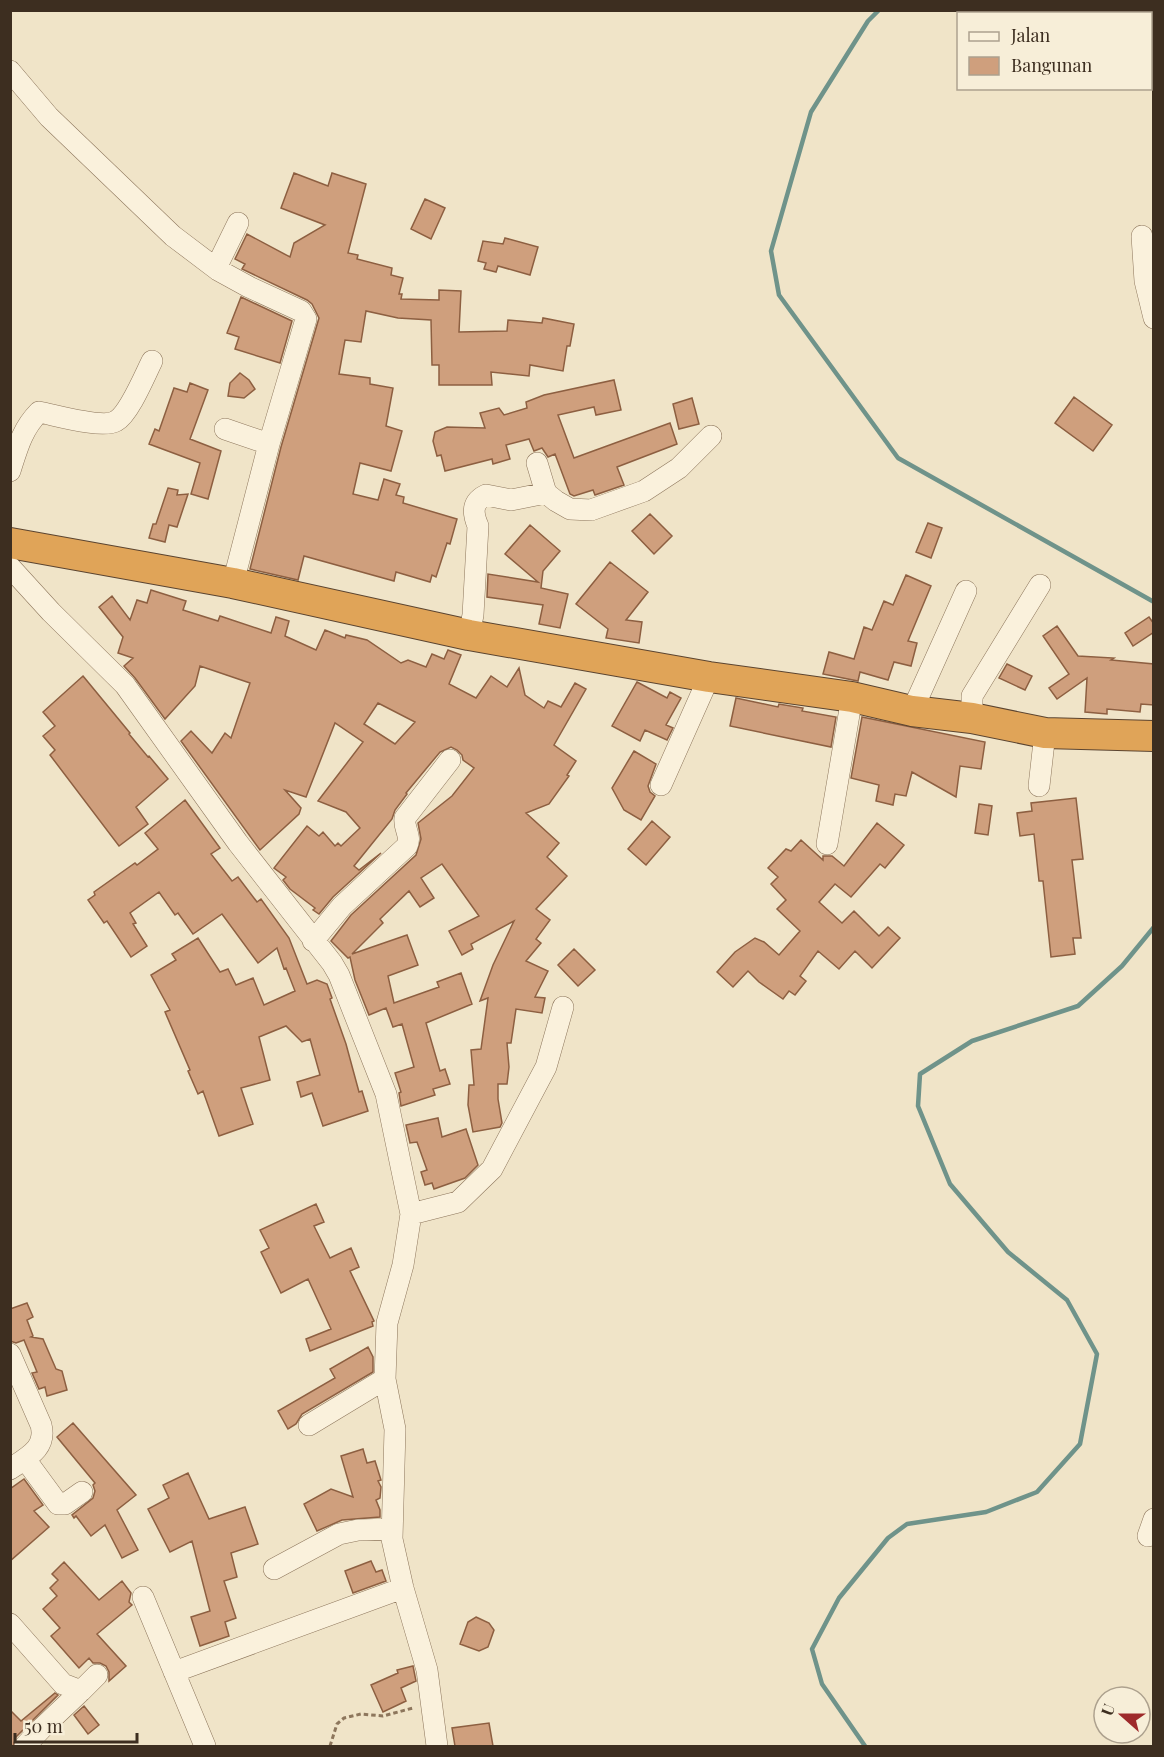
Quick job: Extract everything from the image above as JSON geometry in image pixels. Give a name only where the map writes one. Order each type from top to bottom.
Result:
[{"type":"highway","points":[[10,543],[233,583],[469,635],[709,677],[852,697],[912,711],[972,718],[1045,733],[1154,736]]},
{"type":"street","points":[[10,70],[50,117],[173,236],[216,268],[249,287],[301,310],[306,319],[269,444],[233,583]]},
{"type":"street","points":[[216,268],[238,223]]},
{"type":"street","points":[[1142,236],[1144,282],[1154,318]]},
{"type":"street","points":[[10,471],[28,423],[39,412],[103,423],[116,421],[129,407],[152,361]]},
{"type":"street","points":[[225,429],[269,444]]},
{"type":"street","points":[[537,463],[546,493],[570,509],[591,510],[644,491],[679,468],[711,436]]},
{"type":"street","points":[[469,635],[473,615],[478,526],[474,517],[474,508],[477,499],[486,495],[511,500],[546,493]]},
{"type":"street","points":[[10,567],[125,686],[238,843],[332,963],[339,975],[386,1094],[411,1214],[403,1265],[387,1323],[386,1379],[395,1430],[392,1539],[403,1588],[427,1670],[437,1746]]},
{"type":"street","points":[[972,718],[972,696],[1040,585]]},
{"type":"street","points":[[912,711],[966,591]]},
{"type":"street","points":[[661,784],[709,677]]},
{"type":"street","points":[[827,844],[852,697]]},
{"type":"street","points":[[1039,786],[1045,733]]},
{"type":"street","points":[[313,941],[342,906],[407,846],[409,840],[405,818],[450,760]]},
{"type":"street","points":[[411,1214],[458,1202],[492,1169],[546,1067],[563,1007]]},
{"type":"street","points":[[10,1354],[42,1425],[44,1437],[40,1446],[18,1464],[58,1504],[64,1504],[82,1492]]},
{"type":"street","points":[[309,1425],[386,1379]]},
{"type":"street","points":[[274,1569],[339,1534],[358,1530],[392,1528]]},
{"type":"street","points":[[174,1672],[403,1588]]},
{"type":"street","points":[[143,1597],[205,1746]]},
{"type":"street","points":[[10,1624],[63,1684],[81,1691]]},
{"type":"street","points":[[25,1746],[97,1675]]},
{"type":"path","points":[[330,1746],[337,1725],[344,1718],[361,1714],[383,1716],[408,1711],[431,1699]]},
{"type":"building","points":[[294,173],[328,186],[332,173],[366,184],[348,253],[358,255],[357,259],[392,268],[391,275],[403,278],[399,294],[402,294],[401,299],[439,300],[439,290],[461,291],[459,332],[507,331],[508,320],[542,323],[543,318],[574,324],[570,346],[567,346],[563,371],[530,365],[529,376],[491,372],[492,385],[439,385],[439,365],[432,365],[431,320],[398,318],[366,311],[361,342],[345,340],[339,374],[370,378],[370,384],[393,388],[386,426],[402,431],[391,471],[360,463],[353,494],[378,500],[384,479],[400,484],[396,495],[404,497],[403,503],[457,519],[450,544],[447,543],[436,577],[432,575],[430,582],[396,572],[394,581],[304,556],[298,580],[250,569],[281,447],[319,318],[312,304],[307,300],[242,269],[245,264],[235,259],[247,234],[290,257],[294,243],[325,225],[281,208]]},
{"type":"building","points":[[425,199],[445,208],[431,239],[411,229]]},
{"type":"building","points":[[505,238],[538,247],[530,275],[498,266],[496,272],[484,269],[486,263],[478,261],[483,241],[503,244]]},
{"type":"building","points":[[241,297],[292,321],[280,363],[235,349],[239,337],[227,333]]},
{"type":"building","points":[[240,373],[255,389],[244,398],[228,396],[230,383]]},
{"type":"building","points":[[614,380],[621,410],[596,415],[594,407],[558,415],[574,458],[670,423],[677,444],[617,467],[624,485],[595,495],[593,490],[574,496],[570,494],[555,454],[548,457],[542,448],[534,451],[529,439],[506,445],[510,459],[493,464],[492,459],[445,471],[441,455],[437,456],[433,441],[435,432],[447,427],[485,428],[480,413],[499,408],[504,415],[527,408],[526,402],[544,395]]},
{"type":"building","points":[[190,383],[208,390],[190,439],[221,451],[208,499],[191,494],[200,463],[149,444],[155,429],[159,431],[174,388],[187,392]]},
{"type":"building","points":[[1074,397],[1112,425],[1093,451],[1055,423]]},
{"type":"building","points":[[692,398],[699,424],[679,429],[673,404]]},
{"type":"building","points":[[168,488],[178,490],[177,495],[188,494],[177,527],[169,525],[165,542],[149,538]]},
{"type":"building","points":[[650,514],[672,536],[654,554],[632,531]]},
{"type":"building","points":[[928,523],[942,528],[931,558],[916,552]]},
{"type":"building","points":[[530,525],[560,551],[543,571],[541,588],[568,594],[560,628],[539,624],[543,605],[487,597],[488,574],[538,582],[505,554]]},
{"type":"building","points":[[610,562],[648,592],[626,620],[642,622],[639,643],[606,638],[608,629],[576,604]]},
{"type":"building","points":[[906,575],[931,586],[908,641],[917,643],[911,666],[894,662],[888,680],[860,672],[858,681],[823,674],[829,652],[854,659],[864,627],[872,630],[884,601],[893,605]]},
{"type":"building","points":[[151,590],[186,601],[183,610],[218,621],[220,616],[271,633],[276,617],[289,621],[285,636],[316,650],[325,630],[345,638],[346,635],[367,640],[401,663],[408,660],[426,667],[432,654],[444,659],[448,650],[461,655],[449,684],[476,698],[491,676],[507,687],[519,668],[525,695],[544,708],[548,701],[561,707],[575,683],[586,689],[554,745],[576,761],[567,775],[569,776],[549,804],[526,813],[559,843],[547,857],[567,876],[536,909],[550,920],[536,939],[541,943],[526,961],[548,971],[535,997],[545,998],[542,1013],[516,1009],[511,1043],[507,1043],[509,1067],[507,1084],[498,1084],[502,1123],[500,1127],[473,1132],[468,1105],[469,1085],[474,1085],[471,1050],[481,1049],[488,998],[480,1001],[493,965],[514,921],[471,944],[473,949],[462,955],[449,931],[479,916],[442,864],[421,878],[434,898],[420,907],[409,891],[380,919],[383,923],[352,954],[407,935],[418,965],[388,976],[394,1003],[439,987],[437,982],[461,973],[472,1004],[426,1023],[440,1071],[445,1069],[450,1084],[433,1089],[435,1095],[401,1106],[399,1093],[401,1092],[395,1073],[414,1067],[402,1024],[393,1027],[386,1008],[369,1015],[355,980],[350,957],[348,958],[331,941],[351,915],[416,855],[421,839],[418,823],[452,796],[474,768],[463,760],[457,750],[451,747],[440,752],[406,793],[392,819],[354,866],[359,870],[381,853],[333,897],[319,914],[313,910],[315,908],[290,889],[283,880],[286,877],[274,868],[307,826],[319,836],[323,832],[335,846],[338,843],[341,846],[360,828],[346,812],[318,801],[363,742],[335,723],[306,797],[285,790],[301,808],[299,814],[260,850],[181,741],[191,731],[212,753],[225,733],[231,738],[250,683],[200,666],[195,686],[165,719],[124,666],[133,658],[118,653],[123,637],[99,607],[112,596],[130,620],[137,600],[147,603]],"holes":[[[378,703],[415,722],[395,744],[364,724]]]},
{"type":"building","points":[[1149,617],[1154,624],[1154,632],[1133,646],[1125,633]]},
{"type":"building","points":[[1057,626],[1078,656],[1154,664],[1154,705],[1141,704],[1140,712],[1107,709],[1107,714],[1085,712],[1087,678],[1057,699],[1049,688],[1069,674],[1043,636]]},
{"type":"building","points":[[1007,664],[1032,676],[1025,690],[999,678]]},
{"type":"building","points":[[83,676],[168,779],[136,807],[148,824],[119,846],[50,755],[55,750],[43,736],[55,726],[43,712]]},
{"type":"building","points":[[637,682],[667,698],[670,692],[681,698],[666,725],[673,728],[667,740],[645,730],[640,741],[612,726]]},
{"type":"building","points":[[736,698],[778,707],[779,704],[803,708],[802,711],[836,717],[831,747],[730,726]]},
{"type":"building","points":[[862,717],[985,742],[981,769],[960,766],[956,797],[912,772],[906,796],[895,794],[893,805],[876,801],[879,785],[851,778]]},
{"type":"building","points":[[634,751],[656,764],[648,786],[650,792],[655,796],[641,820],[624,810],[612,788]]},
{"type":"building","points":[[1076,798],[1083,859],[1072,860],[1081,938],[1073,938],[1075,954],[1051,957],[1043,881],[1039,881],[1034,834],[1020,836],[1017,813],[1032,811],[1031,803]]},
{"type":"building","points":[[185,800],[220,848],[211,854],[232,881],[238,877],[257,902],[261,899],[289,938],[307,984],[317,980],[327,984],[359,1092],[362,1091],[368,1111],[323,1126],[312,1093],[301,1097],[297,1082],[320,1075],[310,1039],[302,1042],[286,1026],[259,1037],[270,1080],[241,1088],[253,1124],[219,1136],[203,1091],[198,1094],[165,1012],[170,1010],[151,975],[176,960],[172,954],[198,938],[220,972],[228,969],[236,985],[253,978],[264,1005],[295,991],[277,948],[258,963],[222,914],[193,934],[178,913],[175,915],[159,892],[130,913],[136,923],[133,924],[147,946],[131,957],[107,921],[104,923],[88,900],[95,895],[94,892],[158,849],[145,833]]},
{"type":"building","points":[[979,804],[992,806],[988,835],[975,833]]},
{"type":"building","points":[[652,821],[670,837],[646,865],[628,849]]},
{"type":"building","points":[[877,823],[904,845],[885,868],[880,864],[851,897],[835,884],[819,902],[842,923],[854,911],[879,936],[888,927],[900,938],[872,968],[855,951],[839,969],[818,951],[800,976],[806,981],[795,995],[789,991],[783,999],[748,971],[733,987],[717,972],[735,952],[755,938],[764,942],[779,955],[800,931],[777,909],[786,900],[771,884],[778,877],[768,868],[786,849],[791,851],[801,840],[823,860],[823,856],[832,856],[844,866]]},
{"type":"building","points":[[574,949],[595,970],[578,986],[558,965]]},
{"type":"building","points":[[438,1118],[442,1137],[466,1129],[478,1165],[465,1178],[434,1189],[432,1183],[425,1185],[421,1172],[427,1170],[417,1142],[410,1143],[406,1125]]},
{"type":"building","points":[[316,1204],[324,1222],[314,1226],[330,1258],[351,1248],[359,1267],[350,1271],[374,1321],[373,1326],[310,1351],[306,1339],[331,1329],[308,1279],[281,1293],[261,1252],[269,1248],[260,1230]]},
{"type":"building","points":[[27,1303],[33,1317],[27,1320],[33,1336],[31,1337],[43,1339],[56,1369],[62,1371],[67,1390],[47,1396],[45,1387],[39,1389],[32,1373],[37,1372],[24,1340],[16,1343],[10,1341],[10,1309]]},
{"type":"building","points":[[368,1347],[373,1357],[373,1372],[302,1414],[296,1424],[288,1429],[278,1411],[335,1378],[330,1369]]},
{"type":"building","points":[[73,1423],[136,1495],[117,1510],[138,1550],[122,1558],[105,1525],[91,1536],[76,1516],[74,1518],[72,1515],[93,1498],[95,1491],[93,1485],[95,1483],[57,1437]]},
{"type":"building","points":[[363,1449],[367,1463],[375,1461],[381,1480],[378,1481],[381,1487],[380,1498],[376,1500],[380,1517],[342,1520],[317,1531],[304,1504],[331,1489],[353,1497],[341,1456]]},
{"type":"building","points":[[188,1473],[209,1519],[245,1507],[258,1544],[231,1553],[237,1577],[224,1581],[236,1618],[225,1622],[229,1636],[200,1646],[191,1617],[210,1611],[192,1541],[170,1552],[148,1509],[169,1498],[163,1485]]},
{"type":"building","points":[[24,1479],[43,1505],[34,1511],[49,1527],[10,1561],[10,1489]]},
{"type":"building","points":[[371,1561],[376,1572],[382,1570],[386,1581],[353,1593],[345,1571]]},
{"type":"building","points":[[64,1562],[99,1600],[122,1581],[131,1593],[129,1602],[132,1605],[97,1634],[126,1666],[109,1681],[106,1666],[93,1663],[89,1658],[79,1668],[51,1636],[60,1628],[43,1609],[57,1596],[50,1588],[58,1580],[52,1574]]},
{"type":"building","points":[[476,1617],[489,1623],[494,1630],[488,1647],[479,1651],[460,1644],[468,1622]]},
{"type":"building","points":[[413,1666],[416,1681],[401,1688],[406,1701],[383,1712],[371,1685],[398,1673],[397,1670]]},
{"type":"building","points":[[55,1693],[58,1695],[16,1737],[13,1746],[10,1746],[10,1710],[21,1721]]},
{"type":"building","points":[[84,1706],[99,1725],[88,1734],[74,1715]]},
{"type":"building","points":[[489,1723],[493,1746],[455,1746],[452,1728]]},
{"type":"waterway","points":[[879,10],[868,21],[811,112],[771,251],[779,295],[898,458],[1154,602]]},
{"type":"waterway","points":[[865,1746],[822,1684],[812,1649],[839,1598],[888,1538],[907,1524],[986,1512],[1037,1492],[1080,1444],[1097,1354],[1067,1300],[1008,1252],[950,1184],[918,1106],[920,1074],[972,1041],[1078,1006],[1122,966],[1154,927]]}]
